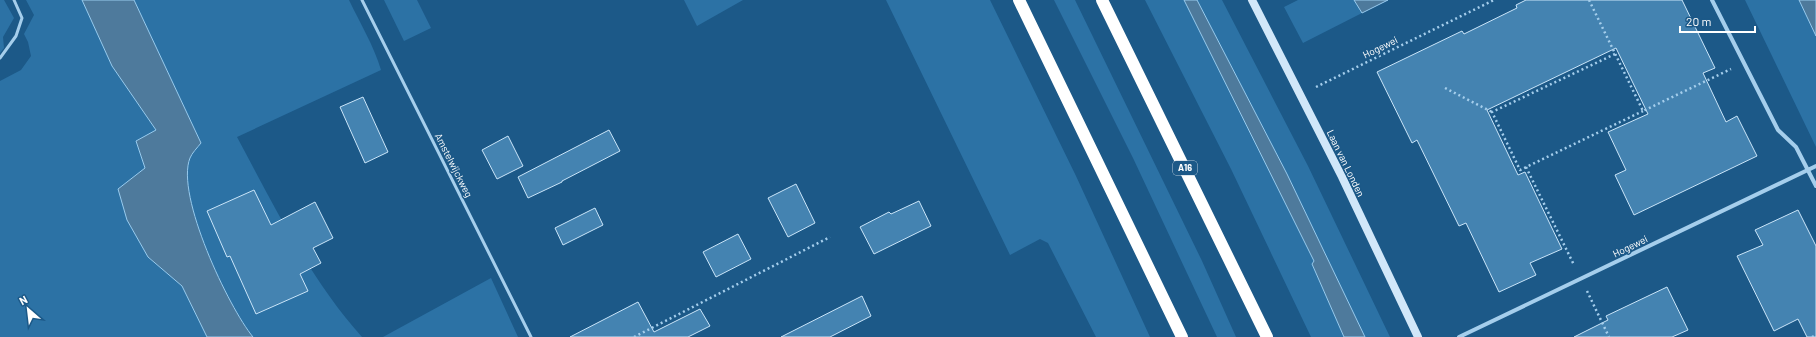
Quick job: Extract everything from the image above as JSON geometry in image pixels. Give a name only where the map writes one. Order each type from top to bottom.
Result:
[{"type":"highway","points":[[1019,0],[1182,337]]},
{"type":"highway","name":"A16","points":[[1102,0],[1267,337]]},
{"type":"street","name":"Laan van Londen","points":[[1252,0],[1342,177],[1418,337]]},
{"type":"street","points":[[1712,0],[1743,64],[1778,130],[1796,147],[1816,186]]},
{"type":"street","name":"Hogewei","points":[[1459,337],[1816,166]]},
{"type":"lane","points":[[0,58],[16,36],[22,18],[14,0]]},
{"type":"lane","name":"Amstelwijckweg","points":[[362,0],[531,337]]},
{"type":"path","name":"Hogewei","points":[[1316,87],[1494,0]]},
{"type":"path","points":[[1589,0],[1643,111]]},
{"type":"path","points":[[1492,112],[1615,54]]},
{"type":"path","points":[[1445,88],[1492,112],[1520,170],[1743,64]]},
{"type":"path","points":[[1526,167],[1609,337]]},
{"type":"path","points":[[634,337],[830,237]]},
{"type":"path","points":[[1812,337],[1816,335]]},
{"type":"shaded area","points":[[0,0],[4,0],[14,18],[3,37],[4,48],[0,53]]},
{"type":"shaded area","points":[[26,0],[82,0],[112,66],[156,130],[145,168],[148,257],[182,286],[207,337],[0,337],[0,81],[21,70],[31,56],[28,42],[24,34],[34,15]]},
{"type":"shaded area","points":[[82,0],[134,0],[201,143],[190,158],[187,175],[190,198],[197,223],[219,277],[231,302],[253,337],[207,337],[182,286],[148,257],[127,220],[118,189],[145,168],[136,141],[156,130],[112,66]]},
{"type":"shaded area","points":[[134,0],[349,0],[371,43],[381,70],[237,137],[279,215],[309,266],[343,315],[362,337],[253,337],[231,302],[219,277],[197,223],[190,198],[187,175],[190,158],[201,143]]},
{"type":"shaded area","points":[[384,0],[417,0],[431,28],[404,41]]},
{"type":"shaded area","points":[[684,0],[743,0],[697,26]]},
{"type":"shaded area","points":[[886,0],[990,0],[1076,176],[1150,337],[1096,337],[1048,243],[1040,239],[1010,255]]},
{"type":"shaded area","points":[[1054,0],[1075,0],[1202,261],[1236,337],[1217,337],[1133,158]]},
{"type":"shaded area","points":[[1145,0],[1184,0],[1314,261],[1312,264],[1344,337],[1311,337],[1231,169]]},
{"type":"shaded area","points":[[1184,0],[1197,0],[1287,174],[1365,337],[1344,337],[1312,264],[1314,261]]},
{"type":"shaded area","points":[[1197,0],[1222,0],[1308,166],[1390,337],[1365,337],[1287,174]]},
{"type":"shaded area","points":[[1298,0],[1354,0],[1362,13],[1303,43],[1284,7]]},
{"type":"shaded area","points":[[1354,0],[1388,0],[1362,13]]},
{"type":"shaded area","points":[[1745,0],[1799,0],[1816,36],[1816,147]]},
{"type":"shaded area","points":[[1799,0],[1816,0],[1816,36]]},
{"type":"shaded area","points":[[491,278],[518,337],[383,337]]},
{"type":"building","points":[[1526,0],[1682,0],[1715,68],[1703,73],[1726,122],[1737,116],[1757,156],[1634,215],[1615,175],[1626,170],[1608,132],[1648,114],[1616,48],[1487,110],[1518,175],[1525,172],[1562,249],[1530,263],[1536,275],[1499,292],[1466,223],[1459,226],[1417,140],[1412,143],[1377,72],[1462,31],[1464,34],[1517,8],[1516,5]]},
{"type":"building","points":[[363,97],[388,152],[365,163],[340,107]]},
{"type":"building","points":[[609,130],[620,151],[562,182],[528,198],[518,177]]},
{"type":"building","points":[[508,136],[523,166],[497,179],[482,150]]},
{"type":"building","points":[[796,184],[815,223],[788,237],[768,198]]},
{"type":"building","points":[[254,190],[271,225],[315,202],[333,238],[313,248],[321,263],[300,274],[308,291],[256,314],[230,256],[227,257],[207,211]]},
{"type":"building","points":[[919,201],[931,226],[874,254],[860,227],[889,212],[891,214]]},
{"type":"building","points":[[595,208],[603,225],[563,245],[555,228]]},
{"type":"building","points":[[1798,210],[1816,246],[1816,337],[1807,337],[1798,319],[1774,331],[1737,256],[1763,245],[1755,230]]},
{"type":"building","points":[[738,234],[751,259],[716,277],[703,252]]},
{"type":"building","points":[[1667,287],[1688,330],[1672,337],[1574,337],[1608,320],[1606,316]]},
{"type":"building","points":[[862,296],[871,316],[830,337],[781,337]]},
{"type":"building","points":[[638,302],[654,332],[700,309],[710,326],[688,337],[570,337]]}]
